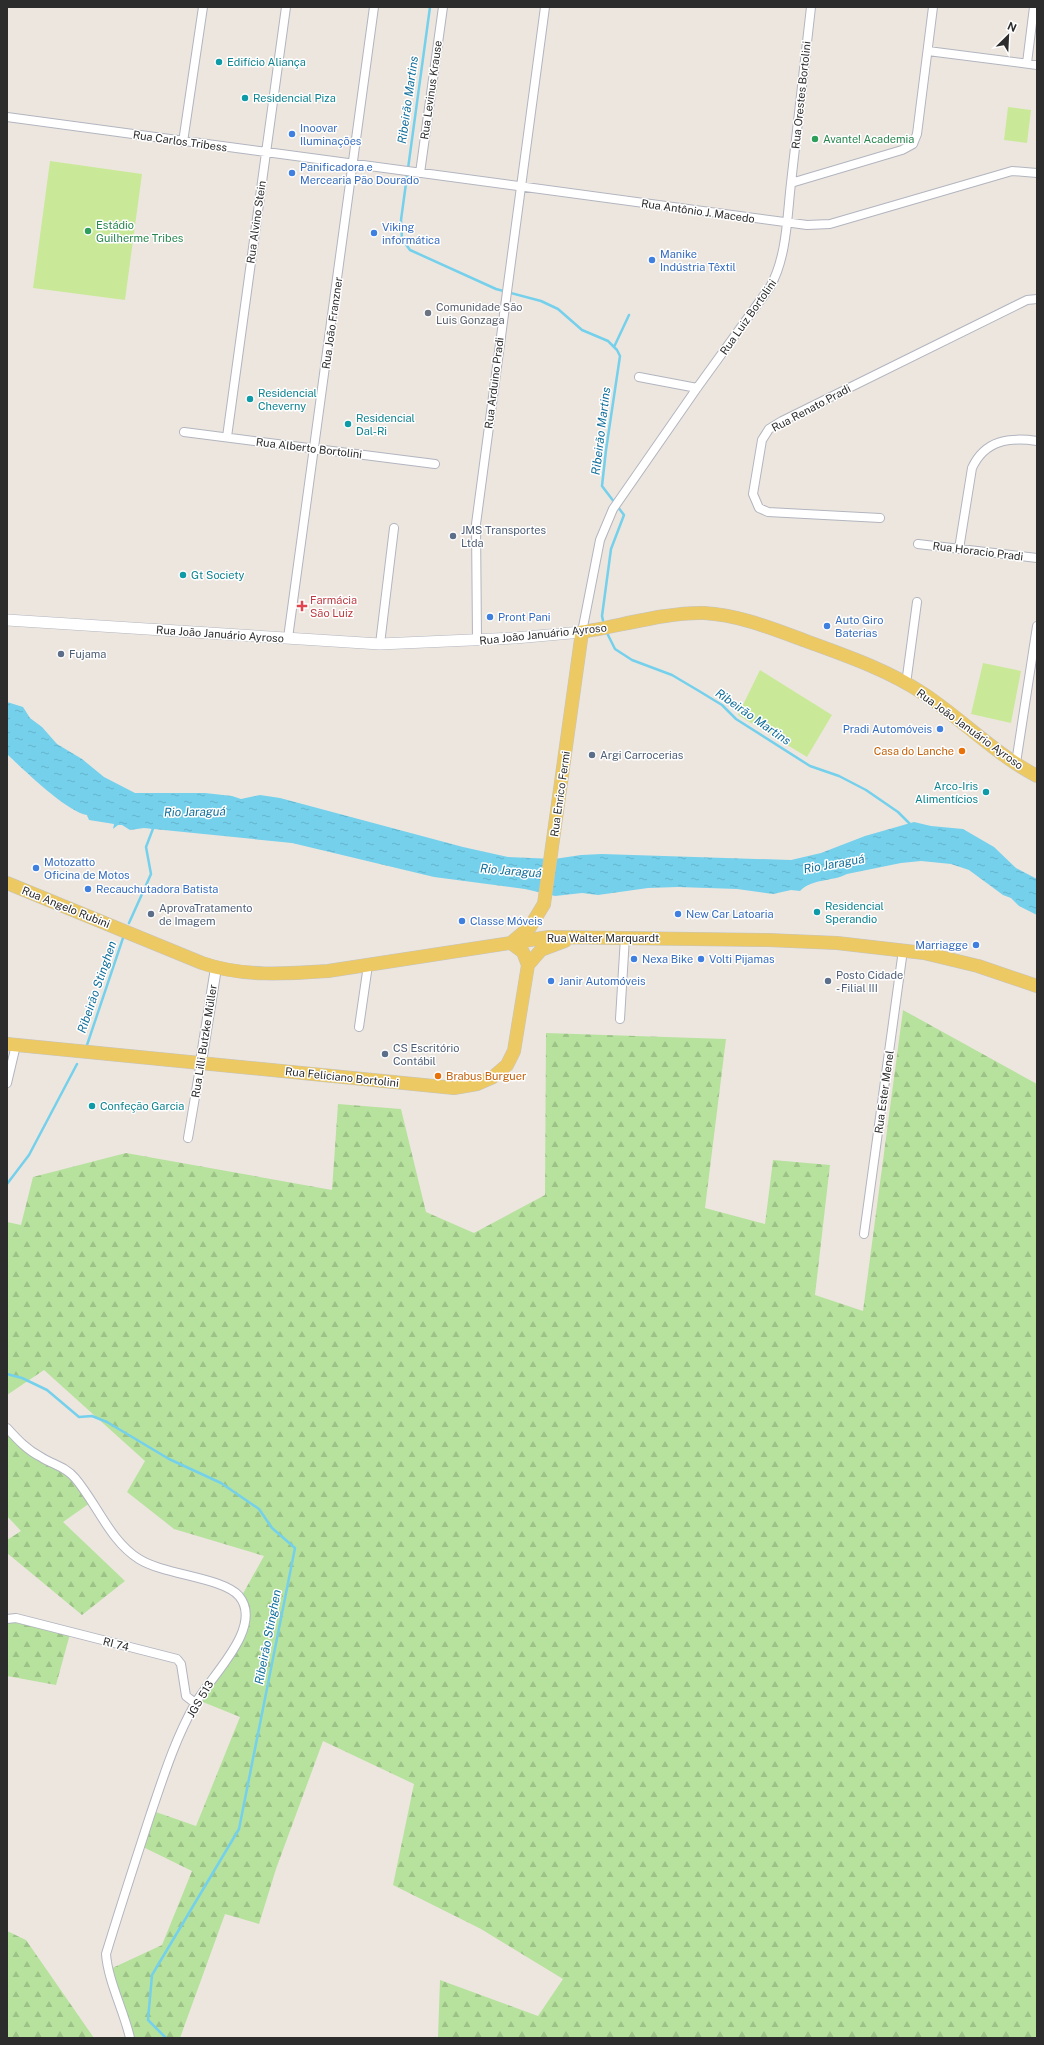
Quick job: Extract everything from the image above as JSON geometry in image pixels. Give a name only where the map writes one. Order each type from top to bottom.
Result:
[{"type":"main road","name":"Rua João Januário Ayroso","points":[[7,620],[380,644],[477,640],[582,632],[675,616],[703,613],[724,615],[751,622],[863,662],[906,684],[940,705],[996,750],[1037,776]]},
{"type":"main road","name":"Rua Enrico Fermi","points":[[511,943],[536,921],[545,902],[582,632]]},
{"type":"main road","name":"Rua Angelo Rubini","points":[[7,883],[126,931]]},
{"type":"main road","name":"Rua Walter Marquardt","points":[[126,931],[216,968],[240,972],[293,974],[328,971],[549,937],[625,937],[810,941],[903,950],[946,957],[1037,986]]},
{"type":"main road","points":[[528,965],[536,955],[546,947],[580,937]]},
{"type":"main road","points":[[511,943],[523,952],[528,965]]},
{"type":"main road","name":"Rua Feliciano Bortolini","points":[[11,1045],[201,1062],[454,1088],[477,1084],[493,1077],[507,1065],[514,1051],[528,965]]},
{"type":"street","points":[[183,142],[203,7]]},
{"type":"street","name":"Rua Alvino Stein","points":[[227,437],[286,7]]},
{"type":"street","name":"Rua João Franzner","points":[[288,638],[374,7]]},
{"type":"street","name":"Rua Levinus Krause","points":[[417,172],[443,7]]},
{"type":"street","name":"Rua Arduino Pradi","points":[[477,640],[476,524],[507,281],[545,7]]},
{"type":"street","name":"Rua Orestes Bortolini","points":[[791,183],[811,7]]},
{"type":"street","points":[[791,183],[902,150],[913,144],[916,134],[933,7]]},
{"type":"street","points":[[1026,63],[1034,7]]},
{"type":"street","points":[[928,51],[1037,65]]},
{"type":"street","name":"Rua Carlos Tribess","points":[[7,117],[353,164]]},
{"type":"street","name":"Rua Antônio J. Macedo","points":[[353,164],[807,225],[830,224],[1012,171],[1037,173]]},
{"type":"street","name":"Rua Luiz Bortolini","points":[[582,632],[600,540],[613,509],[777,275],[791,183]]},
{"type":"street","name":"Rua Renato Pradi","points":[[880,518],[768,512],[759,508],[753,494],[764,434],[782,421],[1027,300],[1037,299]]},
{"type":"street","points":[[639,377],[697,388]]},
{"type":"street","name":"Rua Alberto Bortolini","points":[[184,432],[435,464]]},
{"type":"street","points":[[959,549],[972,468],[976,459],[984,450],[994,444],[1009,440],[1037,441]]},
{"type":"street","points":[[380,644],[394,528]]},
{"type":"street","name":"Rua Horacio Pradi","points":[[918,544],[1037,558]]},
{"type":"street","points":[[906,684],[917,602]]},
{"type":"street","points":[[1016,763],[1037,626]]},
{"type":"street","points":[[620,1019],[625,937]]},
{"type":"street","name":"Rua Ester Menel","points":[[864,1234],[903,950]]},
{"type":"street","points":[[359,1027],[368,966]]},
{"type":"street","name":"Rua Lilli Butzke Müller","points":[[188,1138],[216,968]]},
{"type":"street","points":[[7,1083],[11,1045]]},
{"type":"street","name":"JGS 513","points":[[7,1428],[32,1452],[67,1470],[93,1502],[118,1540],[140,1560],[171,1571],[221,1584],[239,1596],[245,1614],[240,1639],[195,1703],[171,1756],[106,1954],[107,1968],[115,1988],[130,2038]]},
{"type":"street","name":"RI 74","points":[[7,1619],[16,1618],[177,1659],[181,1664],[186,1696],[195,1703]]},
{"type":"green space","points":[[1008,107],[1031,110],[1027,143],[1004,140]]},
{"type":"green space","name":"Estádio Guilherme Tribes","points":[[50,161],[142,174],[125,300],[33,288]]},
{"type":"green space","points":[[983,663],[1021,671],[1011,723],[971,714]]},
{"type":"green space","points":[[760,670],[832,715],[807,757],[738,715]]},
{"type":"green space","points":[[903,1010],[1037,1084],[1037,2038],[438,2038],[440,1980],[538,2016],[563,1979],[481,1929],[393,1885],[414,1784],[323,1741],[276,1869],[259,1924],[225,1914],[180,2038],[132,2038],[108,1970],[162,1945],[192,1871],[141,1846],[153,1811],[196,1826],[240,1717],[193,1698],[220,1665],[237,1639],[242,1621],[240,1599],[264,1556],[174,1529],[127,1492],[145,1461],[44,1370],[7,1395],[7,1222],[21,1225],[33,1177],[126,1153],[332,1190],[338,1104],[401,1109],[426,1212],[474,1233],[545,1195],[546,1033],[726,1039],[705,1208],[765,1224],[773,1160],[830,1165],[815,1295],[863,1311]]},
{"type":"green space","points":[[7,1433],[29,1455],[66,1472],[90,1503],[63,1522],[125,1581],[82,1615],[7,1553],[7,1540],[21,1531],[7,1516]]},
{"type":"green space","points":[[15,1621],[70,1634],[56,1685],[7,1676],[7,1622]]},
{"type":"green space","points":[[7,1931],[26,1940],[94,2038],[7,2038]]},
{"type":"water","name":"Rio Jaraguá","points":[[7,702],[23,707],[30,718],[42,727],[57,744],[82,759],[104,777],[135,793],[205,793],[232,796],[241,799],[260,795],[280,798],[463,847],[508,857],[554,859],[602,854],[791,860],[821,853],[865,836],[914,822],[931,826],[963,829],[994,847],[1016,868],[1037,879],[1037,915],[1019,906],[1011,898],[1003,895],[969,870],[951,864],[921,861],[901,863],[847,874],[811,884],[800,891],[791,890],[773,894],[737,889],[678,887],[648,888],[598,895],[582,893],[555,896],[525,889],[434,877],[292,843],[144,828],[130,830],[122,825],[118,825],[113,829],[114,824],[89,820],[87,815],[57,799],[7,754]]},
{"type":"waterway","name":"Ribeirão Martins","points":[[430,7],[401,220],[402,239],[410,250],[496,289],[541,301],[558,309],[582,330],[608,341],[617,350],[620,356],[602,486],[624,515],[611,549],[602,616],[604,625]]},
{"type":"waterway","points":[[614,347],[629,315]]},
{"type":"waterway","name":"Ribeirão Martins","points":[[606,631],[615,649],[632,660],[672,675],[722,705],[736,719],[810,766],[839,776],[866,790],[898,812],[911,825]]},
{"type":"waterway","name":"Ribeirão Stinghen","points":[[129,923],[151,874],[146,847],[154,826]]},
{"type":"waterway","name":"Ribeirão Stinghen","points":[[87,1045],[124,935]]},
{"type":"waterway","name":"Ribeirão Stinghen","points":[[7,1184],[29,1155],[77,1064]]},
{"type":"waterway","name":"Ribeirão Stinghen","points":[[7,1374],[22,1378],[47,1390],[79,1417],[92,1416],[107,1422],[169,1459],[221,1483],[259,1509],[272,1528],[295,1548],[239,1829],[152,1975],[148,2020],[166,2038]]},
{"type":"place","name":"Edifício Aliança","points":[[219,62]]},
{"type":"place","name":"Residencial Piza","points":[[245,98]]},
{"type":"place","name":"Inoovar Iluminações","points":[[292,134]]},
{"type":"place","name":"Avante! Academia","points":[[815,139]]},
{"type":"place","name":"Panificadora e Mercearia Pão Dourado","points":[[292,173]]},
{"type":"place","name":"Estádio Guilherme Tribes","points":[[88,231]]},
{"type":"place","name":"Viking informática","points":[[374,233]]},
{"type":"place","name":"Manike Indústria Têxtil","points":[[652,260]]},
{"type":"place","name":"Comunidade São Luis Gonzaga","points":[[428,313]]},
{"type":"place","name":"Residencial Cheverny","points":[[250,399]]},
{"type":"place","name":"Residencial Dal-Ri","points":[[348,424]]},
{"type":"place","name":"JMS Transportes Ltda","points":[[453,536]]},
{"type":"place","name":"Gt Society","points":[[183,575]]},
{"type":"place","name":"Farmácia São Luiz","points":[[302,606]]},
{"type":"place","name":"Pront Pani","points":[[490,617]]},
{"type":"place","name":"Auto Giro Baterias","points":[[827,626]]},
{"type":"place","name":"Fujama","points":[[61,654]]},
{"type":"place","name":"Pradi Automóveis","points":[[940,729]]},
{"type":"place","name":"Casa do Lanche","points":[[962,751]]},
{"type":"place","name":"Argi Carrocerias","points":[[592,755]]},
{"type":"place","name":"Arco-Iris Alimentícios","points":[[986,792]]},
{"type":"place","name":"Motozatto Oficina de Motos","points":[[36,868]]},
{"type":"place","name":"Recauchutadora Batista","points":[[88,889]]},
{"type":"place","name":"Residencial Sperandio","points":[[817,912]]},
{"type":"place","name":"AprovaTratamento de Imagem","points":[[151,914]]},
{"type":"place","name":"New Car Latoaria","points":[[678,914]]},
{"type":"place","name":"Classe Móveis","points":[[462,921]]},
{"type":"place","name":"Marriagge","points":[[976,945]]},
{"type":"place","name":"Nexa Bike","points":[[634,959]]},
{"type":"place","name":"Volti Pijamas","points":[[701,959]]},
{"type":"place","name":"Janir Automóveis","points":[[551,981]]},
{"type":"place","name":"Posto Cidade - Filial III","points":[[828,981]]},
{"type":"place","name":"CS Escritório Contábil","points":[[385,1054]]},
{"type":"place","name":"Brabus Burguer","points":[[438,1076]]},
{"type":"place","name":"Confeção Garcia","points":[[92,1106]]}]
